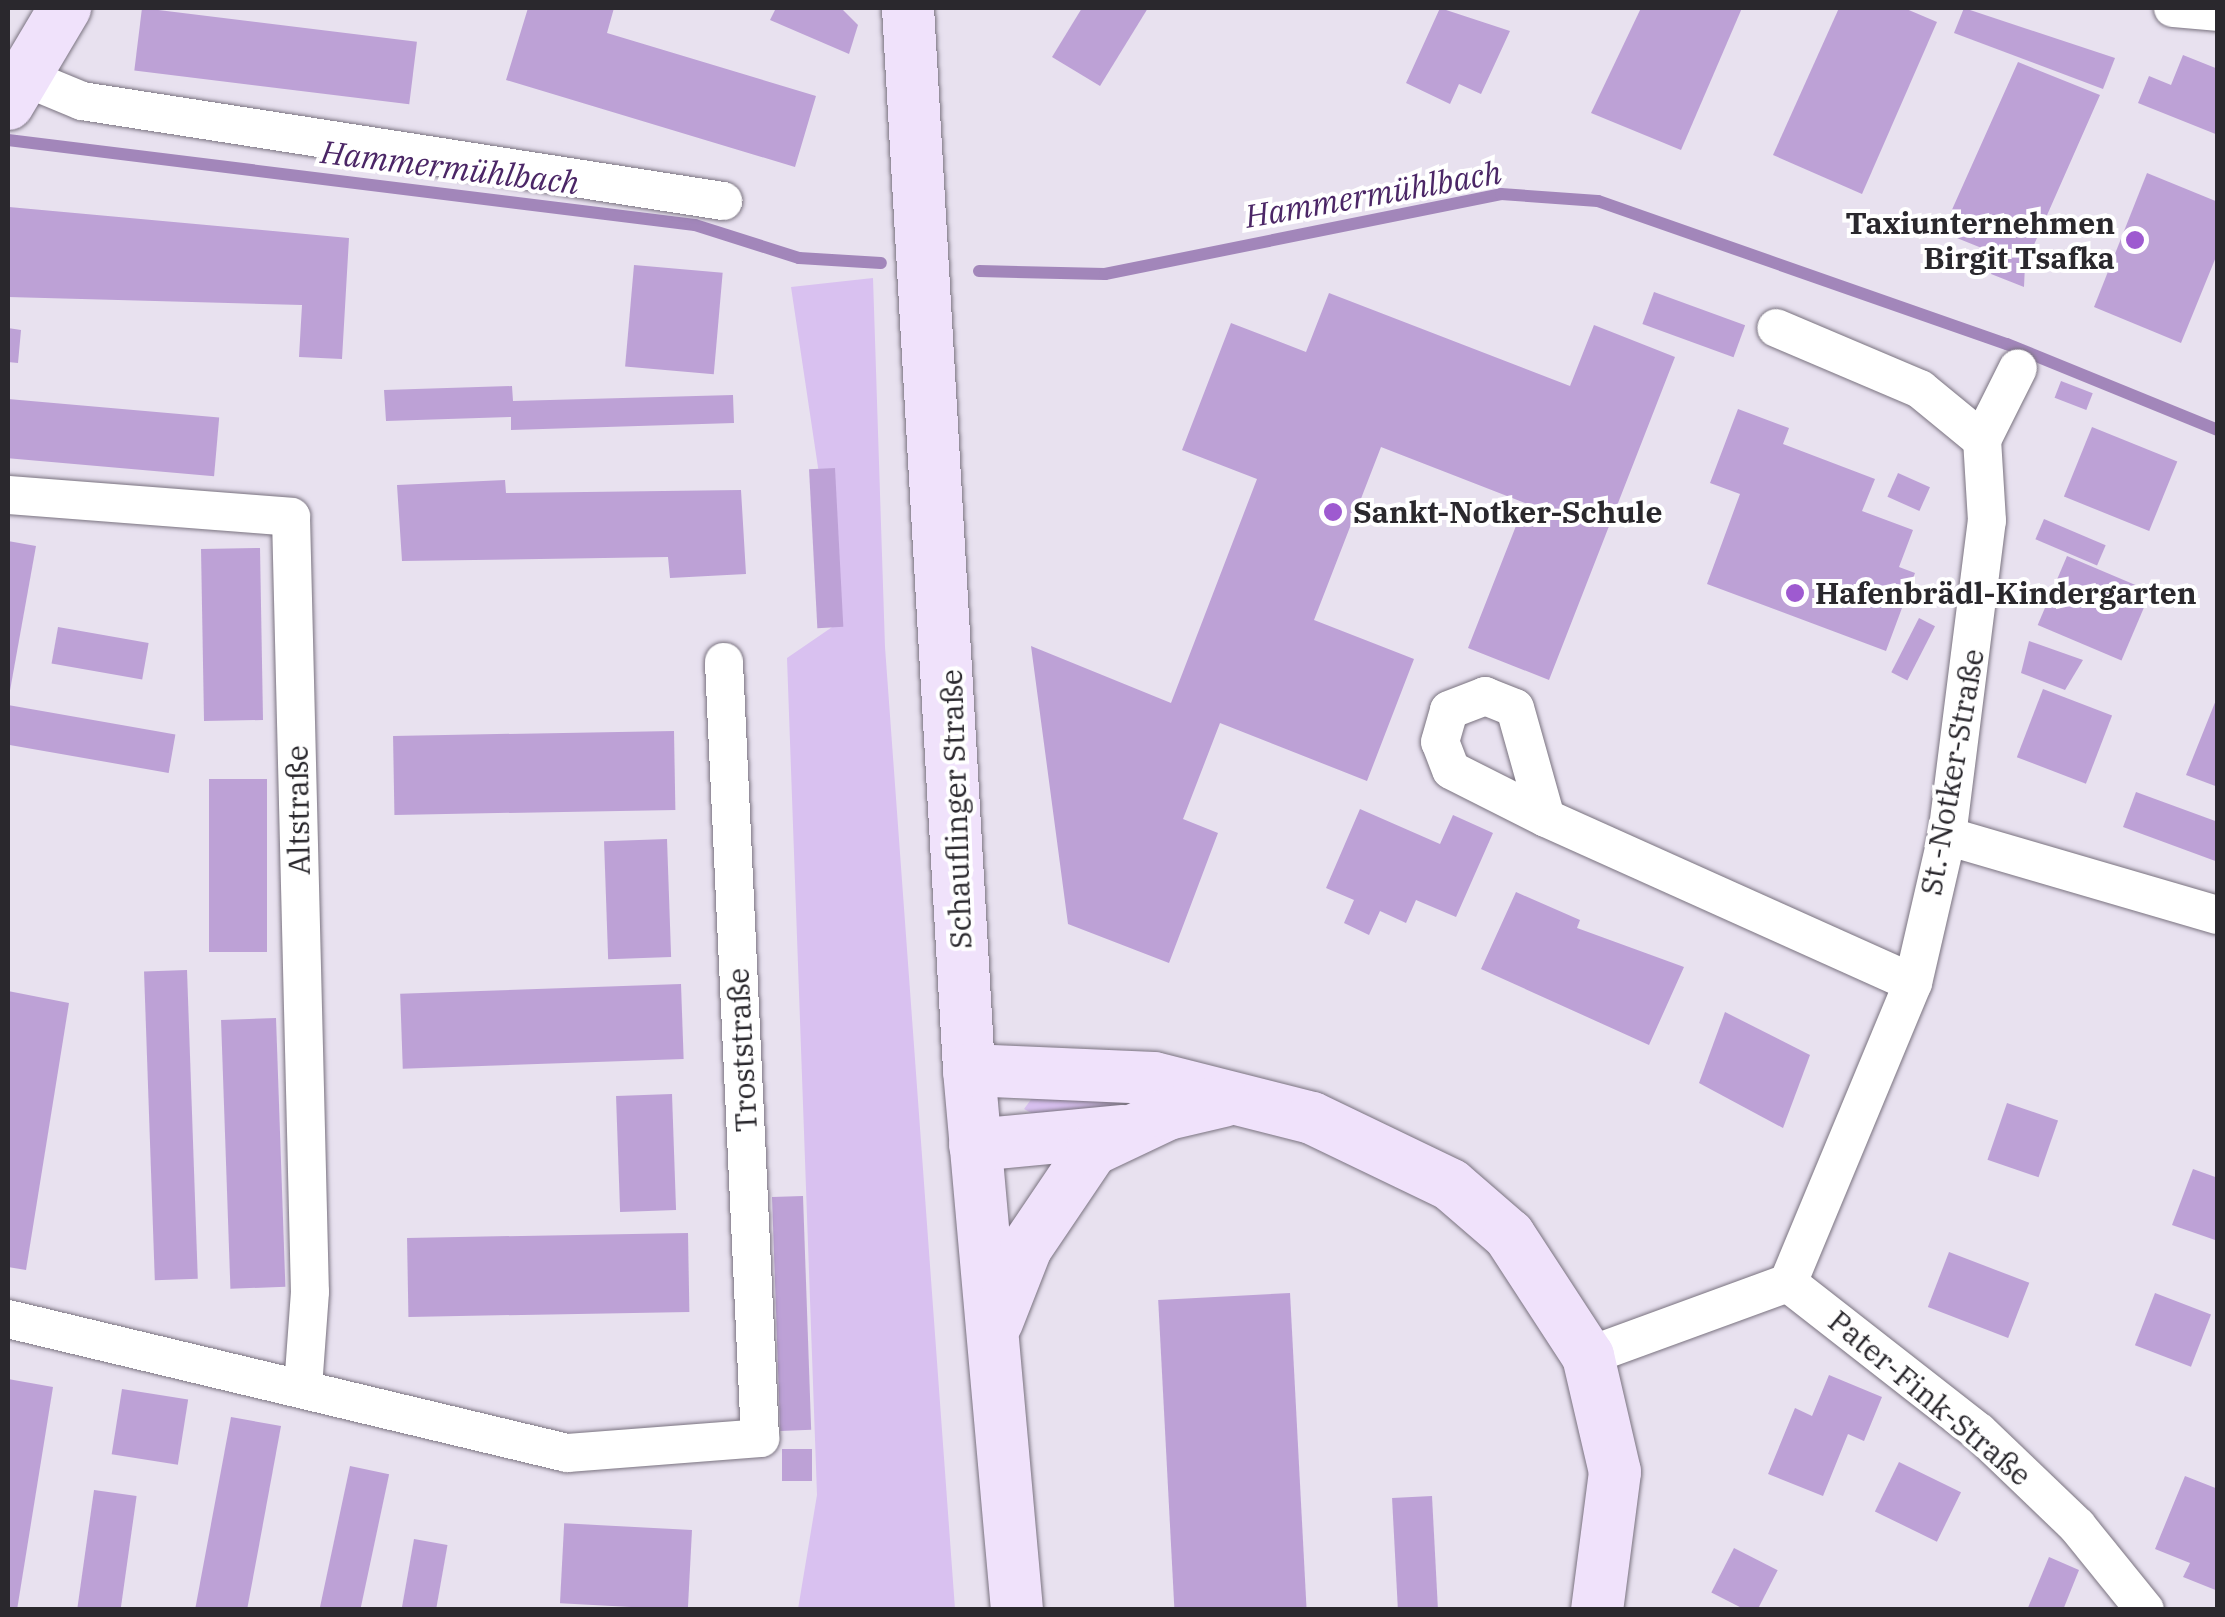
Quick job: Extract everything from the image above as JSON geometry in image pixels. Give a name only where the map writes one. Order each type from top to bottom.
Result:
[{"type":"main road","points":[[16,91],[65,8]]},
{"type":"main road","name":"Schauflinger Straße","points":[[908,8],[969,1070],[1017,1610]]},
{"type":"main road","points":[[969,1070],[1129,1075],[1223,1102],[1312,1118],[1451,1185],[1509,1235],[1588,1356],[1616,1472],[1597,1610]]},
{"type":"main road","points":[[993,1332],[1066,1178],[1092,1150],[1135,1130],[1223,1102]]},
{"type":"main road","points":[[975,1145],[1135,1130]]},
{"type":"street","points":[[2173,8],[2218,12]]},
{"type":"street","points":[[16,91],[724,201]]},
{"type":"street","points":[[1776,328],[1920,389],[1982,440],[2018,368]]},
{"type":"street","name":"St.-Notker-Straße","points":[[1788,1284],[1913,983],[1947,836],[1987,521],[1982,440]]},
{"type":"street","name":"Altstraße","points":[[8,495],[291,517],[310,1292],[303,1388]]},
{"type":"street","name":"Troststraße","points":[[303,1388],[567,1453],[760,1438],[724,662]]},
{"type":"street","points":[[1546,818],[1913,983]]},
{"type":"street","points":[[1947,836],[2218,915]]},
{"type":"street","points":[[1588,1356],[1788,1284]]},
{"type":"street","name":"Pater-Fink-Straße","points":[[1788,1284],[1979,1432],[2078,1526],[2145,1610]]},
{"type":"street","points":[[8,1318],[303,1388]]},
{"type":"shaded area","points":[[873,278],[885,647],[955,1609],[798,1609],[817,1495],[787,658],[841,621],[791,287]]},
{"type":"shaded area","points":[[1035,1094],[1120,1094],[1121,1109],[1039,1117],[1024,1109]]},
{"type":"building","points":[[142,8],[417,42],[409,104],[134,71]]},
{"type":"building","points":[[528,8],[614,8],[607,33],[816,96],[795,167],[506,80]]},
{"type":"building","points":[[776,8],[841,8],[858,25],[849,54],[770,20]]},
{"type":"building","points":[[1082,8],[1148,8],[1100,86],[1052,57]]},
{"type":"building","points":[[1440,8],[1510,31],[1481,94],[1459,84],[1450,104],[1406,83]]},
{"type":"building","points":[[1641,8],[1742,8],[1681,150],[1591,113]]},
{"type":"building","points":[[1839,8],[1904,8],[1937,22],[1862,194],[1773,155]]},
{"type":"building","points":[[1964,8],[2115,58],[2103,89],[1954,33]]},
{"type":"building","points":[[2183,55],[2218,69],[2218,135],[2138,103],[2149,76],[2171,85]]},
{"type":"building","points":[[2018,62],[2100,95],[2025,265],[2024,287],[1991,274],[1999,255],[1942,232]]},
{"type":"building","points":[[2147,173],[2218,202],[2218,252],[2181,343],[2094,307]]},
{"type":"building","points":[[9,207],[349,238],[342,359],[299,357],[302,305],[8,297]]},
{"type":"building","points":[[634,265],[723,273],[714,374],[625,367]]},
{"type":"building","points":[[1654,292],[1745,325],[1734,357],[1642,324]]},
{"type":"building","points":[[1329,293],[1570,386],[1594,325],[1675,357],[1549,680],[1468,648],[1525,503],[1381,447],[1314,620],[1414,659],[1367,781],[1220,723],[1183,819],[1218,833],[1169,963],[1068,924],[1031,646],[1171,703],[1257,479],[1182,450],[1231,323],[1306,352]]},
{"type":"building","points":[[8,328],[21,330],[18,363],[8,362]]},
{"type":"building","points":[[2061,381],[2093,393],[2086,410],[2055,398]]},
{"type":"building","points":[[512,386],[513,401],[733,395],[734,423],[511,430],[511,417],[386,421],[384,390]]},
{"type":"building","points":[[8,399],[219,417],[214,476],[8,458]]},
{"type":"building","points":[[1738,409],[1789,428],[1783,444],[1875,479],[1862,511],[1913,530],[1899,567],[1915,573],[1886,651],[1707,584],[1740,494],[1710,483]]},
{"type":"building","points":[[2092,427],[2177,461],[2149,531],[2064,497]]},
{"type":"building","points":[[835,468],[843,627],[817,628],[809,469]]},
{"type":"building","points":[[1898,473],[1930,487],[1919,511],[1887,497]]},
{"type":"building","points":[[505,480],[506,493],[741,490],[746,574],[670,578],[668,557],[402,561],[397,485]]},
{"type":"building","points":[[2044,519],[2106,545],[2097,565],[2035,539]]},
{"type":"building","points":[[8,541],[36,546],[9,696],[8,696]]},
{"type":"building","points":[[260,548],[263,720],[204,721],[201,549]]},
{"type":"building","points":[[2067,556],[2151,592],[2121,661],[2038,625]]},
{"type":"building","points":[[1919,618],[1935,626],[1907,681],[1891,672]]},
{"type":"building","points":[[58,627],[149,643],[142,679],[52,663]]},
{"type":"building","points":[[2029,641],[2083,660],[2065,690],[2021,673]]},
{"type":"building","points":[[2043,689],[2112,716],[2086,784],[2017,757]]},
{"type":"building","points":[[2218,695],[2218,787],[2186,775]]},
{"type":"building","points":[[8,705],[175,735],[169,773],[8,745]]},
{"type":"building","points":[[674,731],[675,810],[394,815],[393,736]]},
{"type":"building","points":[[209,779],[267,779],[267,952],[209,952]]},
{"type":"building","points":[[2136,792],[2218,822],[2218,862],[2123,827]]},
{"type":"building","points":[[1360,809],[1440,844],[1453,815],[1493,833],[1456,917],[1416,900],[1406,923],[1380,911],[1369,935],[1344,923],[1354,900],[1326,888]]},
{"type":"building","points":[[667,839],[671,957],[608,959],[604,841]]},
{"type":"building","points":[[1516,892],[1580,920],[1577,928],[1684,967],[1649,1045],[1481,969]]},
{"type":"building","points":[[187,970],[198,1279],[155,1280],[144,972]]},
{"type":"building","points":[[681,984],[684,1059],[403,1069],[400,994]]},
{"type":"building","points":[[8,991],[69,1003],[26,1270],[8,1267]]},
{"type":"building","points":[[1725,1012],[1810,1055],[1783,1128],[1699,1083]]},
{"type":"building","points":[[276,1018],[285,1287],[230,1289],[221,1020]]},
{"type":"building","points":[[672,1094],[676,1210],[620,1212],[616,1096]]},
{"type":"building","points":[[2007,1103],[2058,1121],[2039,1177],[1987,1160]]},
{"type":"building","points":[[2193,1169],[2218,1178],[2218,1241],[2172,1225]]},
{"type":"building","points":[[803,1196],[811,1430],[780,1431],[772,1197]]},
{"type":"building","points":[[688,1233],[689,1312],[408,1317],[407,1238]]},
{"type":"building","points":[[1949,1252],[2029,1283],[2008,1338],[1928,1307]]},
{"type":"building","points":[[1290,1293],[1307,1610],[1174,1610],[1158,1300]]},
{"type":"building","points":[[2155,1293],[2211,1315],[2191,1367],[2135,1345]]},
{"type":"building","points":[[1829,1375],[1882,1397],[1864,1441],[1848,1434],[1823,1496],[1768,1474],[1795,1408],[1812,1416]]},
{"type":"building","points":[[8,1379],[53,1387],[17,1610],[8,1610]]},
{"type":"building","points":[[122,1389],[188,1399],[178,1465],[112,1454]]},
{"type":"building","points":[[231,1417],[281,1426],[247,1610],[195,1610]]},
{"type":"building","points":[[782,1449],[812,1449],[812,1481],[782,1481]]},
{"type":"building","points":[[1899,1462],[1961,1492],[1937,1542],[1875,1511]]},
{"type":"building","points":[[350,1466],[389,1474],[360,1610],[319,1610]]},
{"type":"building","points":[[2185,1476],[2218,1489],[2218,1591],[2183,1577],[2190,1563],[2155,1549]]},
{"type":"building","points":[[94,1490],[137,1496],[121,1610],[77,1610]]},
{"type":"building","points":[[1432,1496],[1438,1610],[1398,1610],[1392,1498]]},
{"type":"building","points":[[564,1523],[692,1530],[688,1610],[560,1603]]},
{"type":"building","points":[[414,1539],[447,1545],[436,1610],[401,1610]]},
{"type":"building","points":[[1734,1548],[1778,1570],[1757,1610],[1746,1610],[1711,1593]]},
{"type":"building","points":[[2049,1557],[2079,1570],[2063,1610],[2027,1610]]},
{"type":"waterway","name":"Hammermühlbach","points":[[8,140],[695,225],[799,258],[881,263]]},
{"type":"waterway","name":"Hammermühlbach","points":[[979,271],[1105,274],[1501,194],[1598,201],[2007,344],[2218,430]]},
{"type":"place","name":"Taxiunternehmen Birgit Tsafka","points":[[2135,240]]},
{"type":"place","name":"Sankt-Notker-Schule","points":[[1333,512]]},
{"type":"place","name":"Hafenbrädl-Kindergarten","points":[[1795,593]]}]
